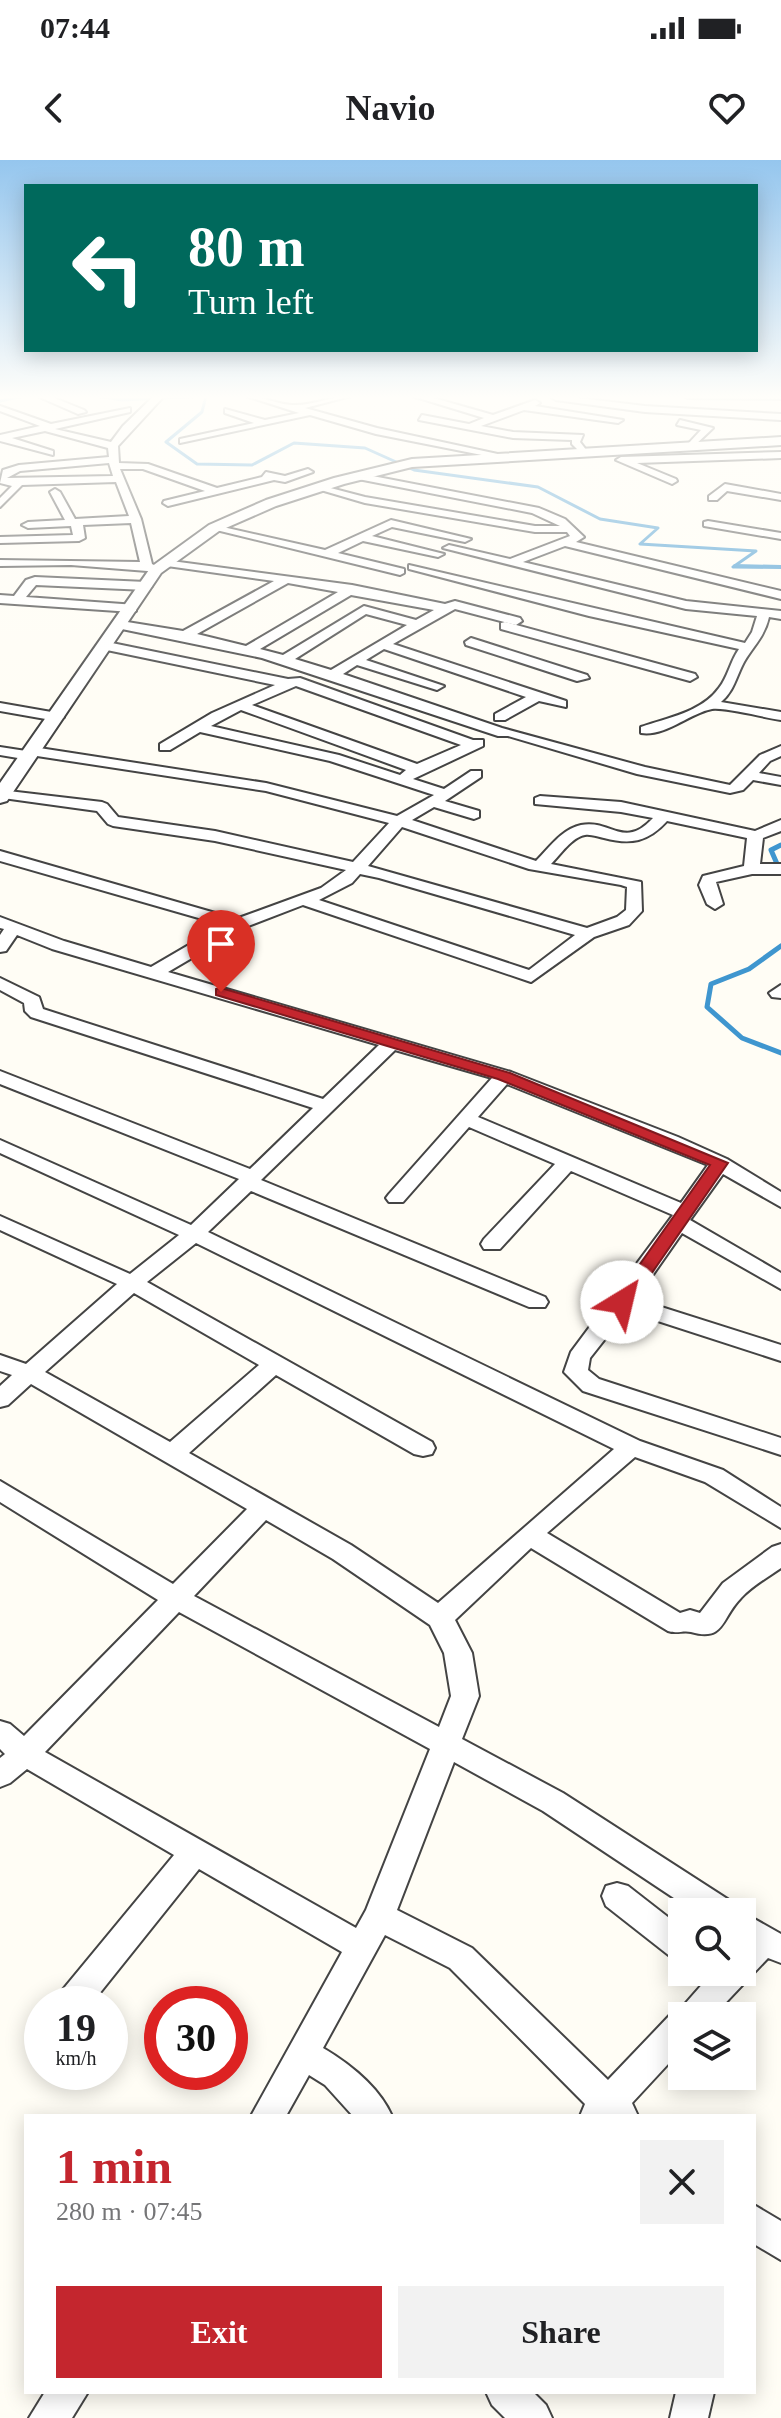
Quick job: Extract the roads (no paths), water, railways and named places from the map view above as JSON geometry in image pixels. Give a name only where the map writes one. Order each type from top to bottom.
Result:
[{"type":"street","points":[[0,540],[79,538],[75,523],[60,500]]},
{"type":"street","points":[[128,500],[156,566]]},
{"type":"street","points":[[168,503],[179,500]]},
{"type":"street","points":[[282,500],[214,528],[156,566],[107,646],[1,796],[102,807],[113,821],[215,836],[358,869],[588,933]]},
{"type":"street","points":[[367,500],[535,529],[573,529]]},
{"type":"street","points":[[489,500],[520,506],[573,529],[578,537],[511,563]]},
{"type":"street","points":[[754,505],[758,500]]},
{"type":"street","points":[[28,525],[136,519]]},
{"type":"street","points":[[243,651],[465,539],[393,523],[329,553]]},
{"type":"street","points":[[708,524],[781,536]]},
{"type":"street","points":[[214,528],[329,553],[377,583],[445,608]]},
{"type":"street","points":[[360,537],[511,563],[686,605],[781,615]]},
{"type":"street","points":[[563,542],[781,595]]},
{"type":"street","points":[[0,563],[156,566],[286,579],[377,583]]},
{"type":"street","points":[[413,567],[589,612],[750,648]]},
{"type":"street","points":[[149,655],[286,579]]},
{"type":"street","points":[[16,602],[35,581],[146,586]]},
{"type":"street","points":[[0,599],[132,608]]},
{"type":"street","points":[[333,674],[455,605],[516,621],[471,642],[582,678]]},
{"type":"street","points":[[283,661],[364,610],[418,624]]},
{"type":"street","points":[[646,730],[711,705],[730,683],[738,660],[760,636],[763,615]]},
{"type":"street","points":[[121,625],[185,636],[333,674],[504,732],[642,771],[721,788],[738,787],[765,758],[781,750]]},
{"type":"street","points":[[505,626],[690,677]]},
{"type":"street","points":[[383,645],[561,704]]},
{"type":"street","points":[[107,646],[286,683]]},
{"type":"street","points":[[356,661],[437,686]]},
{"type":"street","points":[[165,747],[239,705],[295,681],[474,745]]},
{"type":"street","points":[[397,784],[417,769],[516,726],[500,717],[538,696]]},
{"type":"street","points":[[239,705],[417,769]]},
{"type":"street","points":[[711,705],[781,716]]},
{"type":"street","points":[[0,707],[57,717]]},
{"type":"street","points":[[198,727],[334,758],[474,814]]},
{"type":"street","points":[[0,751],[266,787],[399,821],[540,866],[635,885],[634,911],[623,921],[588,933],[531,977],[304,900]]},
{"type":"street","points":[[153,973],[237,924],[327,891],[358,869],[399,821],[476,774]]},
{"type":"street","points":[[749,775],[781,781]]},
{"type":"street","points":[[540,801],[621,807],[701,821],[755,836],[781,825]]},
{"type":"street","points":[[540,866],[553,850],[577,830],[639,838],[648,835],[664,815]]},
{"type":"street","points":[[715,904],[706,881],[766,869],[755,836]]},
{"type":"street","points":[[0,856],[237,924]]},
{"type":"street","points":[[0,947],[7,924],[58,945],[504,1076],[720,1163],[781,1201]]},
{"type":"street","points":[[0,983],[33,1001],[37,1013],[327,1106]]},
{"type":"street","points":[[0,1399],[132,1283],[194,1234],[391,1044]]},
{"type":"street","points":[[396,1198],[504,1076]]},
{"type":"street","points":[[0,1077],[251,1179],[537,1302]]},
{"type":"street","points":[[466,1119],[683,1218],[781,1282]]},
{"type":"street","points":[[0,1146],[194,1234],[631,1447],[714,1476],[781,1519]]},
{"type":"street","points":[[492,1244],[567,1163]]},
{"type":"street","points":[[720,1163],[622,1302],[579,1357],[576,1372],[591,1385],[781,1447]]},
{"type":"street","points":[[0,1222],[132,1283],[423,1448]]},
{"type":"street","points":[[622,1302],[781,1353]]},
{"type":"street","points":[[0,1363],[30,1373],[342,1552],[440,1618],[458,1653],[465,1696],[379,1916],[269,2114]]},
{"type":"street","points":[[171,1455],[274,1364]]},
{"type":"street","points":[[440,1618],[631,1447]]},
{"type":"street","points":[[0,1490],[177,1599],[553,1802],[700,1898]]},
{"type":"street","points":[[0,1775],[25,1754],[263,1508]]},
{"type":"street","points":[[530,1535],[677,1624],[690,1620],[705,1627],[732,1590],[781,1554]]},
{"type":"street","points":[[0,1732],[25,1754],[363,1948]]},
{"type":"street","points":[[86,1986],[195,1851]]},
{"type":"street","points":[[617,1896],[668,1936]]},
{"type":"street","points":[[379,1916],[461,1958],[609,2112],[668,2042]]},
{"type":"street","points":[[704,2002],[717,1986]]},
{"type":"street","points":[[303,2054],[337,2074],[373,2114]]},
{"type":"street","points":[[756,2224],[781,2242]]},
{"type":"street","points":[[48,2418],[67,2394]]},
{"type":"street","points":[[507,2394],[533,2418]]},
{"type":"street","points":[[689,2418],[695,2394]]},
{"type":"waterway","points":[[564,500],[600,519],[658,528],[640,544],[756,551],[733,567],[781,567],[735,566]]},
{"type":"waterway","points":[[781,845],[771,850],[781,873]]},
{"type":"waterway","points":[[781,946],[749,969],[711,984],[707,1007],[742,1038],[781,1053]]}]
